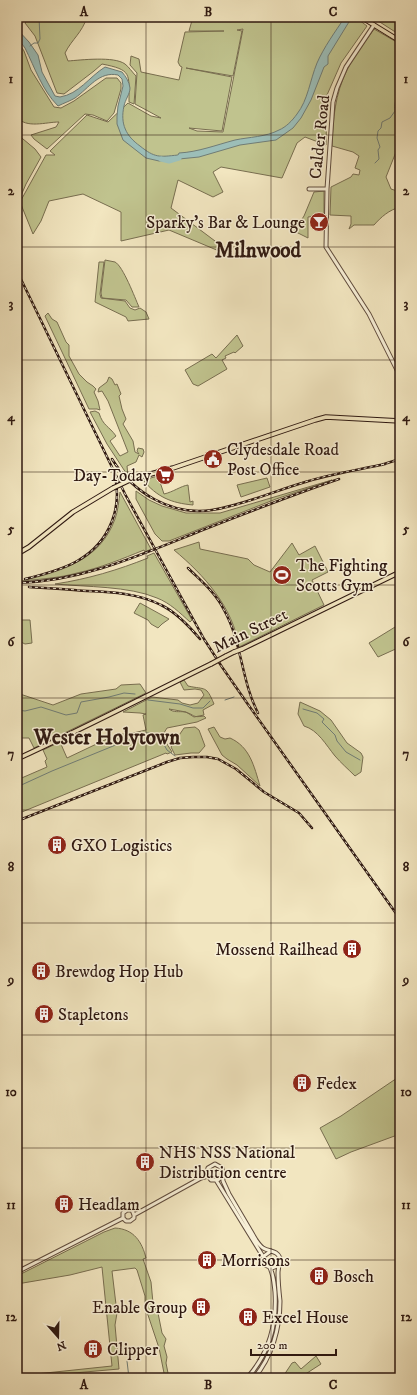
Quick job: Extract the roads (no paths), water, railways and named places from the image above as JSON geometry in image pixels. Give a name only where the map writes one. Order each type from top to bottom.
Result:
[{"type":"main road","points":[[361,17],[400,41]]},
{"type":"main road","points":[[17,554],[30,547],[68,516],[113,488],[132,479],[173,468],[326,417],[400,421]]},
{"type":"main road","name":"Main Street","points":[[17,759],[98,721],[234,652],[400,572]]},
{"type":"street","name":"Calder Road","points":[[374,26],[346,67],[333,102],[327,189],[326,246],[370,314],[400,376]]},
{"type":"street","name":"Calder Road","points":[[309,189],[327,189]]},
{"type":"street","points":[[222,1176],[216,1180],[211,1180],[208,1176],[208,1168],[215,1164],[222,1168],[223,1181],[229,1194],[256,1240],[261,1246],[276,1253],[280,1260],[280,1311],[276,1334],[268,1357],[254,1378]]},
{"type":"street","points":[[123,1218],[126,1221],[130,1221],[133,1219],[134,1214],[201,1178],[208,1176]]},
{"type":"street","points":[[216,1180],[264,1258],[265,1265],[270,1268],[273,1274],[275,1301],[274,1326],[263,1356],[247,1378]]},
{"type":"street","points":[[123,1218],[123,1213],[127,1210],[132,1210],[134,1214]]},
{"type":"street","points":[[17,1272],[123,1218]]},
{"type":"street","points":[[264,1258],[266,1254],[271,1251]]},
{"type":"street","points":[[270,1268],[275,1268],[279,1265]]},
{"type":"water","points":[[345,17],[352,17],[328,56],[328,64],[324,67],[311,100],[301,118],[293,128],[276,140],[240,145],[199,157],[159,161],[146,158],[123,140],[117,124],[118,106],[123,86],[122,79],[118,75],[111,74],[100,78],[75,98],[58,106],[43,86],[25,48],[18,38],[17,33],[17,29],[38,55],[42,72],[55,96],[60,97],[73,92],[105,67],[122,72],[129,83],[130,88],[123,112],[125,129],[131,138],[145,150],[154,155],[166,156],[178,155],[179,153],[200,150],[235,140],[269,134],[286,125],[293,119],[304,103],[320,57]]},
{"type":"waterway","points":[[30,46],[34,43],[38,43],[40,39],[39,17]]},
{"type":"waterway","points":[[400,71],[398,74],[400,83]]},
{"type":"waterway","points":[[375,163],[379,159],[378,150],[380,147],[377,138],[378,131],[381,128],[382,122],[390,118],[395,111],[395,102],[400,95]]},
{"type":"waterway","points":[[161,159],[169,161],[179,158]]},
{"type":"waterway","points":[[17,710],[25,711],[41,707],[66,715],[77,713],[81,702],[124,693],[135,694]]},
{"type":"waterway","points":[[225,700],[234,697]]},
{"type":"waterway","points":[[148,700],[180,704],[193,708],[203,708],[210,701]]},
{"type":"waterway","points":[[303,709],[317,713],[324,719],[322,722],[335,735],[337,741],[346,752],[360,760]]},
{"type":"waterway","points":[[17,787],[145,733],[152,733]]},
{"type":"waterway","points":[[155,734],[158,734],[167,750],[175,756]]},
{"type":"waterway","points":[[127,1361],[129,1378]]},
{"type":"railway","points":[[17,271],[125,494],[204,639],[247,703],[400,919]]},
{"type":"railway","points":[[112,459],[131,482],[142,492],[155,500],[182,509],[197,511],[224,508],[312,480],[385,464]]},
{"type":"railway","points":[[381,465],[400,459]]},
{"type":"railway","points":[[17,583],[65,577],[111,565],[269,504],[339,479]]},
{"type":"railway","points":[[25,579],[65,567],[88,554],[97,545],[105,534],[114,516],[117,502],[116,482]]},
{"type":"railway","points":[[188,568],[217,598],[230,622],[235,635],[248,687],[258,713]]},
{"type":"railway","points":[[29,587],[115,593],[143,598],[172,611],[187,624],[200,639]]},
{"type":"railway","points":[[17,821],[167,762],[180,758],[207,757],[218,759],[236,769],[264,792],[299,813],[312,828]]},
{"type":"place","name":"Sparky's Bar & Lounge","points":[[319,222]]},
{"type":"place","name":"Clydesdale Road Post Office","points":[[213,459]]},
{"type":"place","name":"Day-Today","points":[[165,475]]},
{"type":"place","name":"The Fighting Scotts Gym","points":[[282,575]]},
{"type":"place","name":"GXO Logistics","points":[[57,845]]},
{"type":"place","name":"Mossend Railhead","points":[[352,949]]},
{"type":"place","name":"Brewdog Hop Hub","points":[[41,971]]},
{"type":"place","name":"Stapletons","points":[[44,1014]]},
{"type":"place","name":"Fedex","points":[[302,1083]]},
{"type":"place","name":"NHS NSS National Distribution centre","points":[[145,1162]]},
{"type":"place","name":"Headlam","points":[[64,1204]]},
{"type":"place","name":"Morrisons","points":[[207,1260]]},
{"type":"place","name":"Bosch","points":[[319,1276]]},
{"type":"place","name":"Enable Group","points":[[201,1307]]},
{"type":"place","name":"Excel House","points":[[248,1317]]},
{"type":"place","name":"Clipper","points":[[93,1349]]},
{"type":"district","name":"Milnwood","points":[[258,250]]},
{"type":"district","name":"Wester Holytown","points":[[107,737]]}]
